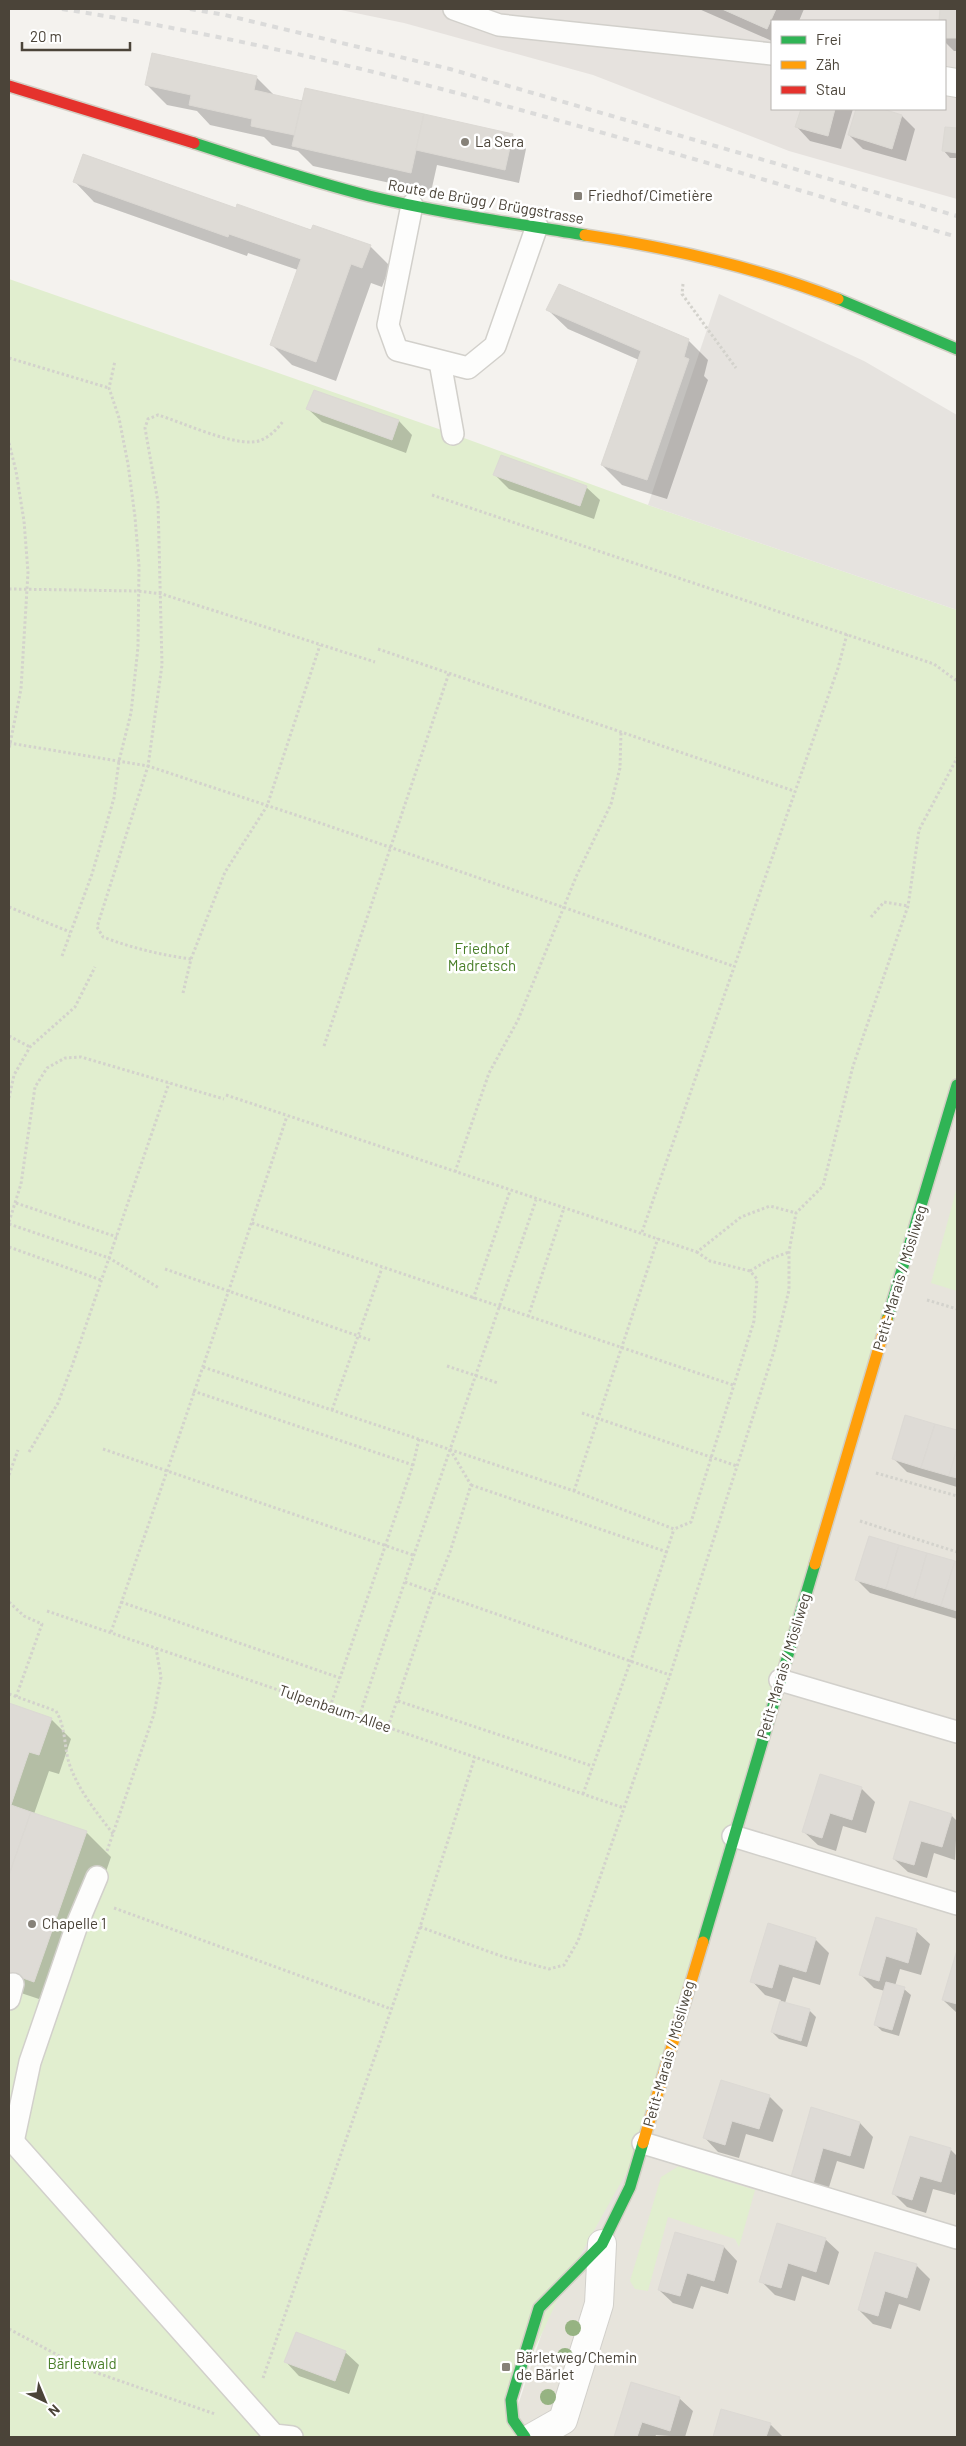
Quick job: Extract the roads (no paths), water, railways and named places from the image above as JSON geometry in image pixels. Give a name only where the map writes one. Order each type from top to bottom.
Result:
[{"type":"street","name":"Route de Brügg / Brüggstrasse","points":[[9,86],[280,173],[412,205],[686,254],[758,271],[897,321],[957,349]]},
{"type":"street","name":"Petit-Marais / Mösliweg","points":[[526,2437],[512,2420],[511,2400],[539,2308],[602,2244],[630,2188],[957,1085]]},
{"type":"street","name":"Petit-Marais / Mösliweg","points":[[533,2437],[563,2420],[599,2304],[602,2244]]},
{"type":"lane","points":[[454,9],[499,25],[771,54]]},
{"type":"lane","points":[[412,205],[388,325],[397,350],[468,368],[495,346],[537,226]]},
{"type":"lane","points":[[440,362],[453,434]]},
{"type":"lane","points":[[780,1680],[957,1732]]},
{"type":"lane","points":[[733,1836],[957,1904]]},
{"type":"lane","points":[[97,1877],[30,2062],[11,2140],[274,2435],[292,2437]]},
{"type":"lane","points":[[643,2143],[957,2238]]},
{"type":"railway","points":[[62,9],[176,29],[289,52],[401,79],[625,139],[957,237]]},
{"type":"railway","points":[[190,9],[225,15],[450,69],[957,216]]},
{"type":"place","name":"La Sera","points":[[465,142]]},
{"type":"place","name":"Friedhof/Cimetière","points":[[578,196]]},
{"type":"place","name":"Chapelle 1","points":[[32,1924]]},
{"type":"place","name":"Bärletweg/Chemin de Bärlet","points":[[506,2367]]},
{"type":"park label","name":"Friedhof Madretsch","points":[[482,958]]},
{"type":"park label","name":"Bärletwald","points":[[82,2364]]}]
